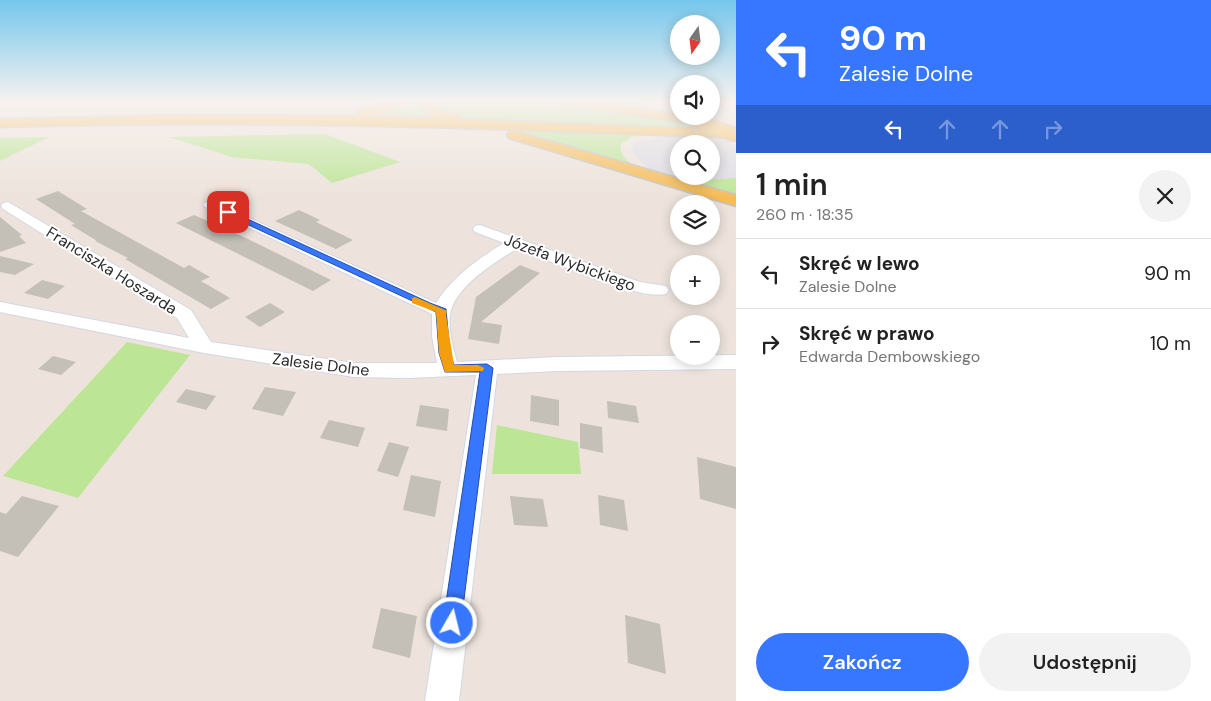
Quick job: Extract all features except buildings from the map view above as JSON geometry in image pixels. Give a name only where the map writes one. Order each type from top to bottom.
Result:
[{"type":"main road","points":[[505,133],[736,200]]},
{"type":"main road","points":[[667,133],[649,136],[627,148],[639,166],[650,172],[736,200]]},
{"type":"street","points":[[210,204],[426,306],[442,311]]},
{"type":"street","name":"Franciszka Hoszarda","points":[[8,206],[184,314],[204,347]]},
{"type":"street","name":"Józefa Wybickiego","points":[[480,229],[636,287],[660,290]]},
{"type":"street","points":[[449,370],[444,353],[440,315],[446,300],[468,277],[516,242]]},
{"type":"street","name":"Zalesie Dolne","points":[[0,306],[204,347],[354,370],[449,370],[557,364],[736,362]]},
{"type":"street","points":[[442,701],[487,368]]},
{"type":"shaded area","points":[[670,136],[670,176],[646,166],[633,153],[632,147],[636,142]]},
{"type":"shaded area","points":[[720,137],[730,139],[729,146],[736,149],[736,178],[720,179]]},
{"type":"green space","points":[[516,133],[646,134],[633,136],[621,144],[622,154],[634,166]]},
{"type":"green space","points":[[325,134],[400,162],[332,183],[309,164],[232,157],[169,137]]},
{"type":"green space","points":[[49,137],[0,161],[0,138]]},
{"type":"green space","points":[[736,178],[736,196],[701,185],[720,185],[720,179]]},
{"type":"green space","points":[[127,342],[190,355],[78,498],[3,476]]},
{"type":"green space","points":[[497,425],[578,442],[581,474],[492,474]]},
{"type":"slow traffic","points":[[415,300],[442,311],[440,315],[444,353],[449,370],[478,368]]},
{"type":"route","points":[[228,212],[426,306],[442,311],[440,315],[444,353],[449,370],[487,368],[452,623]]}]
